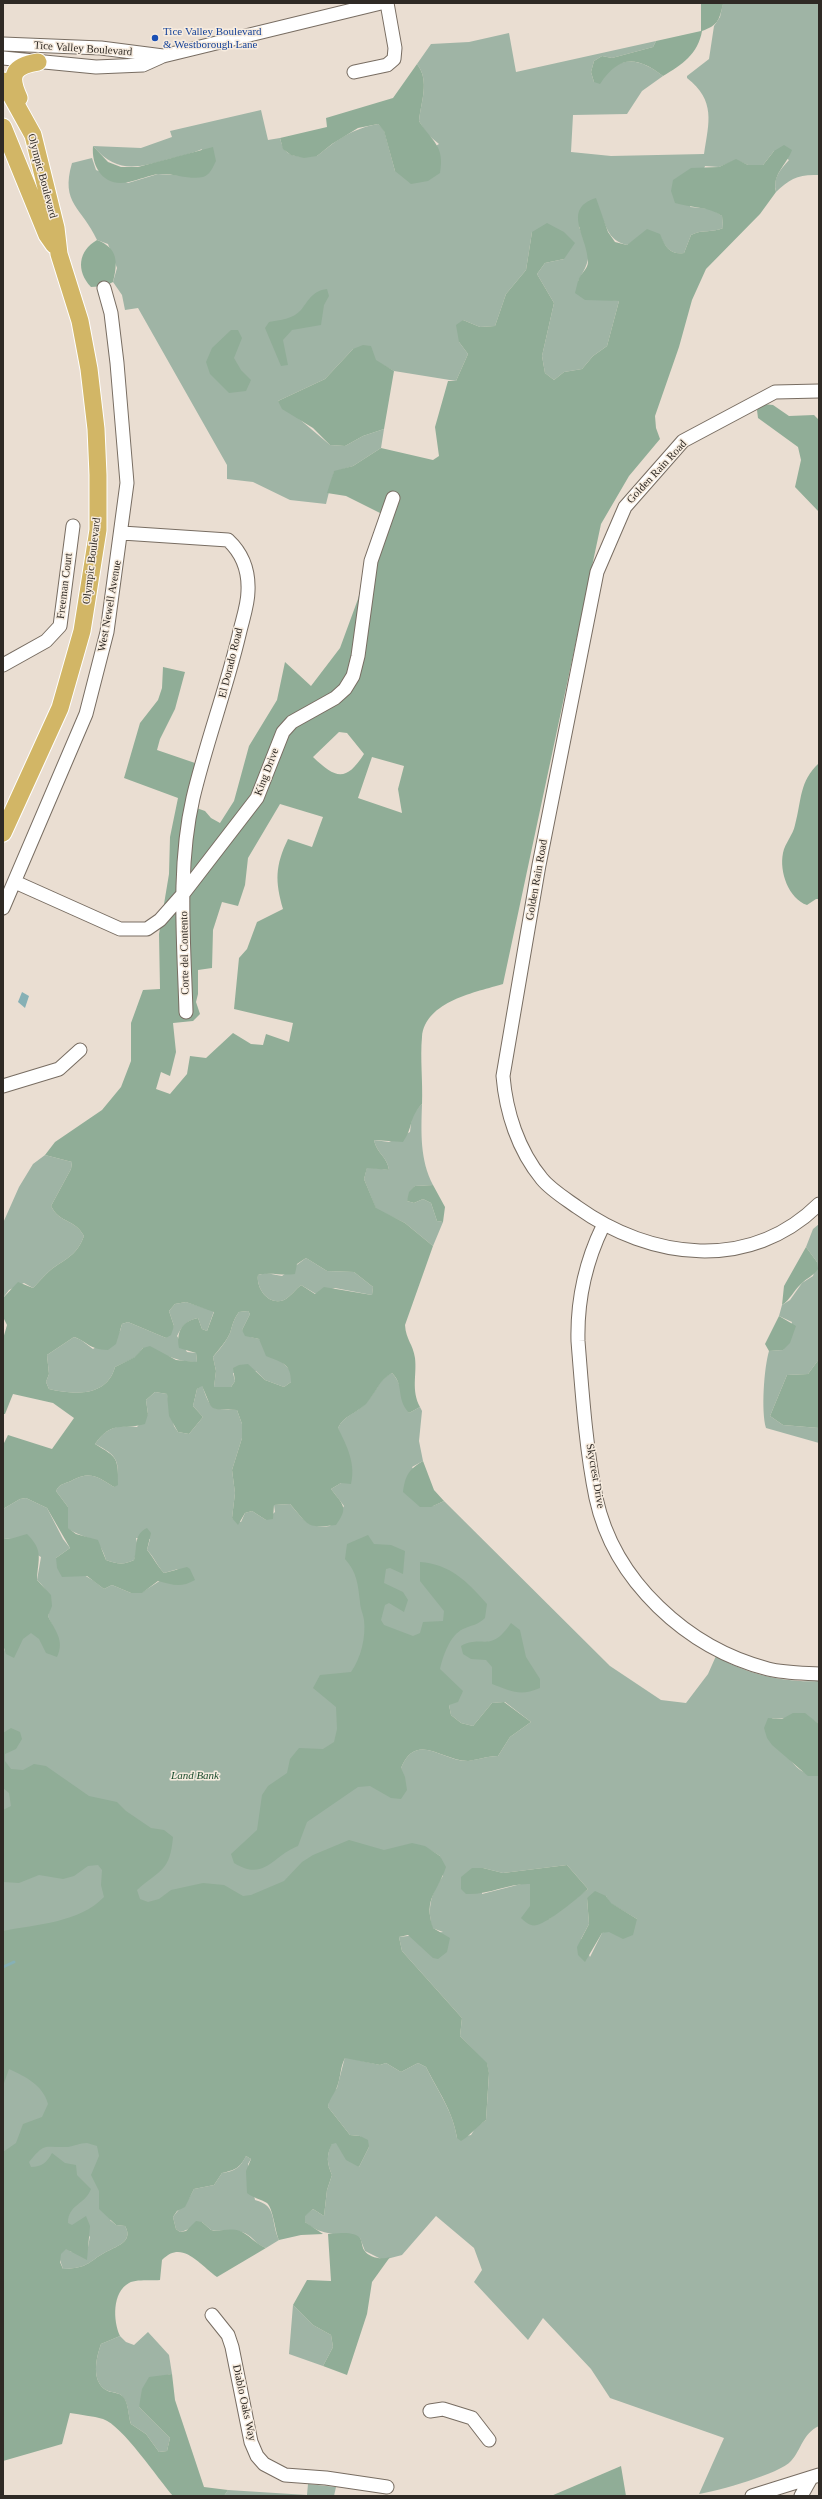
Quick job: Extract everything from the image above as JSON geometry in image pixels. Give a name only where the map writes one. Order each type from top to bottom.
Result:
[{"type":"main road","points":[[25,120],[26,112],[14,83],[14,73],[20,66],[38,62]]},
{"type":"main road","name":"Olympic Boulevard","points":[[3,81],[25,120],[34,142],[56,228],[60,254],[80,321],[89,369],[96,429],[98,530],[82,631],[60,708],[3,833]]},
{"type":"main road","name":"Olympic Boulevard","points":[[3,127],[47,235],[60,254]]},
{"type":"street","name":"Tice Valley Boulevard","points":[[3,58],[85,66],[143,65],[163,56],[381,3]]},
{"type":"street","points":[[354,72],[387,65],[394,59],[396,48],[387,3]]},
{"type":"street","name":"Tice Valley Boulevard","points":[[3,44],[101,48],[163,56]]},
{"type":"street","points":[[85,66],[95,56],[122,58],[137,52]]},
{"type":"street","name":"West Newell Avenue","points":[[3,908],[86,714],[107,632],[122,533],[127,483],[123,416],[111,313],[104,288]]},
{"type":"street","name":"Golden Rain Road","points":[[819,391],[775,392],[683,441],[624,507],[597,572],[539,865],[503,1076],[505,1097],[518,1143],[542,1179],[603,1226],[679,1250],[728,1250],[755,1244],[777,1235],[797,1223],[819,1204]]},
{"type":"street","name":"King Drive","points":[[15,882],[120,929],[132,931],[147,929],[160,920],[183,894],[257,798],[283,732],[292,722],[335,698],[345,689],[353,676],[358,656],[371,561],[393,498]]},
{"type":"street","name":"Freeman Court","points":[[3,665],[46,641],[60,626],[73,526]]},
{"type":"street","name":"El Dorado Road","points":[[122,533],[228,540],[238,548],[246,564],[248,592],[237,643],[193,799],[186,853],[183,894]]},
{"type":"street","name":"Corte del Contento","points":[[183,894],[186,1012]]},
{"type":"street","points":[[3,1086],[59,1069],[80,1050]]},
{"type":"street","name":"Skycrest Drive","points":[[603,1226],[582,1285],[578,1320],[578,1342],[596,1499],[611,1541],[636,1583],[658,1606],[695,1637],[726,1655],[768,1669],[819,1674]]},
{"type":"street","name":"Diablo Oaks Way","points":[[212,2315],[230,2341],[251,2442],[257,2456],[264,2464],[285,2475],[326,2478],[387,2487]]},
{"type":"street","points":[[430,2412],[443,2409],[472,2418],[490,2440]]},
{"type":"street","points":[[752,2496],[815,2476]]},
{"type":"street","points":[[802,2496],[815,2476]]},
{"type":"green space","points":[[701,3],[723,4],[719,18],[715,24],[702,31],[697,46],[693,52],[677,68],[663,76],[654,69],[637,62],[621,63],[607,75],[600,84],[594,82],[591,72],[594,61],[602,56],[612,58],[653,47],[656,41],[701,31]]},
{"type":"green space","points":[[723,3],[819,3],[818,175],[805,175],[795,178],[776,192],[776,179],[782,168],[789,160],[774,151],[763,165],[748,165],[736,160],[719,167],[705,166],[690,207],[712,209],[722,216],[723,228],[699,232],[691,235],[684,253],[675,253],[668,249],[659,234],[639,238],[627,245],[617,241],[606,227],[602,217],[579,227],[586,243],[588,260],[578,281],[605,299],[619,301],[607,346],[593,356],[582,369],[564,372],[554,380],[545,373],[542,356],[554,303],[537,274],[545,263],[564,259],[532,232],[526,270],[506,294],[495,326],[480,327],[463,320],[459,342],[468,354],[456,381],[394,371],[353,349],[325,379],[278,401],[330,445],[345,446],[363,436],[384,429],[381,448],[353,466],[334,472],[326,504],[290,500],[253,482],[227,479],[227,465],[138,308],[125,310],[122,295],[113,282],[117,268],[108,244],[97,240],[71,197],[69,177],[72,163],[92,158],[96,170],[128,183],[158,174],[189,176],[202,149],[186,155],[147,165],[128,166],[119,165],[110,161],[93,146],[141,148],[172,137],[170,131],[261,110],[268,140],[280,138],[285,150],[298,156],[317,156],[353,132],[378,124],[384,130],[395,171],[439,144],[427,134],[419,121],[424,84],[421,71],[417,64],[431,44],[469,42],[509,33],[516,72],[656,41],[653,47],[612,58],[602,56],[594,61],[591,72],[594,82],[618,65],[631,61],[638,62],[651,68],[663,76],[642,91],[627,114],[573,115],[571,152],[611,156],[704,154],[708,132],[708,113],[703,95],[687,78],[687,76],[709,59],[714,26],[720,17]]},
{"type":"green space","points":[[417,64],[421,71],[424,84],[419,121],[436,144],[441,156],[440,173],[428,181],[411,184],[395,171],[384,131],[378,124],[358,128],[332,144],[317,156],[304,158],[291,155],[283,149],[280,138],[327,127],[326,118],[393,98]]},
{"type":"green space","points":[[784,145],[792,150],[776,180],[776,192],[760,214],[706,269],[692,300],[679,347],[655,416],[656,428],[660,439],[629,476],[601,524],[503,984],[454,1000],[432,1015],[425,1025],[422,1037],[422,1104],[413,1118],[409,1131],[403,1142],[374,1140],[377,1149],[388,1165],[389,1170],[367,1168],[364,1179],[376,1208],[405,1223],[433,1246],[405,1325],[415,1358],[415,1389],[417,1401],[420,1407],[409,1413],[402,1402],[398,1382],[392,1373],[384,1379],[366,1404],[343,1420],[340,1424],[338,1428],[350,1455],[352,1477],[351,1484],[341,1483],[331,1489],[343,1506],[342,1514],[336,1525],[313,1526],[308,1524],[290,1504],[274,1505],[273,1519],[266,1520],[252,1511],[245,1513],[238,1525],[232,1518],[235,1493],[232,1470],[242,1438],[242,1424],[237,1410],[215,1409],[212,1407],[202,1386],[197,1389],[193,1406],[203,1417],[189,1434],[178,1432],[169,1416],[167,1394],[155,1392],[146,1400],[148,1414],[145,1424],[118,1427],[107,1431],[95,1444],[108,1452],[115,1459],[118,1469],[118,1485],[114,1487],[93,1476],[83,1476],[62,1484],[56,1491],[68,1507],[68,1528],[76,1534],[98,1540],[106,1560],[127,1563],[134,1560],[138,1538],[147,1528],[151,1533],[147,1550],[159,1568],[164,1573],[187,1567],[190,1569],[195,1580],[181,1585],[173,1585],[158,1581],[142,1593],[131,1593],[112,1585],[104,1589],[87,1576],[62,1577],[57,1568],[56,1558],[70,1548],[47,1508],[26,1498],[20,1499],[3,1509],[3,1445],[8,1435],[52,1449],[74,1418],[53,1403],[13,1394],[5,1414],[3,1414],[3,1339],[7,1325],[3,1317],[3,1298],[18,1282],[33,1288],[53,1268],[73,1254],[82,1242],[84,1236],[80,1230],[72,1223],[59,1216],[51,1206],[71,1169],[72,1162],[45,1155],[55,1142],[102,1110],[121,1087],[131,1061],[131,1023],[143,990],[160,989],[159,934],[169,874],[170,837],[178,798],[124,778],[140,723],[158,700],[162,688],[163,667],[185,672],[175,709],[160,739],[157,750],[195,763],[188,805],[205,811],[211,818],[220,823],[234,801],[249,746],[277,700],[285,662],[311,686],[340,648],[358,599],[382,514],[346,496],[327,493],[334,471],[353,466],[381,448],[433,460],[439,456],[435,427],[448,381],[456,381],[468,354],[459,342],[456,325],[463,320],[480,327],[495,326],[506,294],[526,270],[532,232],[547,223],[564,232],[575,243],[564,259],[545,263],[537,274],[554,303],[542,356],[545,373],[554,380],[564,372],[582,369],[593,356],[607,346],[619,301],[585,300],[575,293],[579,278],[588,265],[587,253],[579,225],[578,216],[580,209],[586,203],[596,198],[608,232],[615,242],[627,245],[647,229],[660,234],[666,246],[671,251],[675,253],[684,253],[691,235],[699,232],[723,228],[722,216],[711,210],[675,203],[671,191],[673,180],[691,168],[719,167],[736,159],[748,165],[763,165],[774,151]],"holes":[[[339,732],[347,733],[364,754],[352,769],[346,773],[340,774],[328,770],[313,757]],[[372,757],[404,766],[398,789],[402,813],[358,798]],[[280,804],[323,817],[312,847],[288,839],[281,857],[278,874],[279,890],[283,909],[257,922],[247,949],[239,958],[234,1009],[293,1023],[289,1042],[266,1034],[263,1045],[251,1044],[233,1033],[206,1058],[190,1056],[187,1074],[170,1094],[156,1089],[161,1072],[170,1076],[176,1052],[173,1023],[193,1021],[200,1014],[196,1002],[198,994],[198,970],[212,968],[213,930],[222,902],[238,906],[245,885],[248,858]],[[306,1258],[327,1271],[354,1272],[373,1287],[372,1295],[324,1287],[315,1294],[301,1285],[284,1300],[273,1300],[264,1295],[259,1285],[258,1275],[295,1274],[297,1264]],[[186,1302],[214,1312],[207,1331],[202,1329],[198,1318],[192,1319],[184,1325],[179,1332],[179,1348],[196,1353],[197,1362],[176,1360],[150,1346],[143,1348],[135,1357],[115,1367],[111,1377],[105,1384],[97,1389],[79,1393],[49,1389],[46,1382],[49,1374],[47,1355],[74,1337],[93,1347],[108,1350],[116,1344],[122,1324],[128,1322],[166,1338],[171,1335],[174,1326],[169,1311],[175,1304]],[[248,1311],[250,1314],[242,1330],[245,1336],[259,1339],[266,1356],[281,1362],[287,1367],[291,1376],[291,1382],[284,1387],[265,1380],[248,1364],[239,1365],[233,1368],[235,1381],[231,1387],[214,1387],[216,1371],[213,1357],[230,1333],[234,1320],[239,1312]]]},
{"type":"green space","points":[[93,146],[108,162],[121,167],[138,167],[213,147],[216,161],[209,173],[203,177],[193,178],[170,174],[159,174],[120,183],[107,179],[97,169],[94,162]]},
{"type":"green space","points":[[97,240],[104,243],[113,252],[115,256],[116,268],[113,282],[105,286],[91,287],[83,274],[81,262],[86,250]]},
{"type":"green space","points":[[327,289],[329,296],[324,305],[321,325],[292,330],[283,340],[288,365],[281,366],[265,328],[269,322],[286,319],[298,313],[314,294]]},
{"type":"green space","points":[[231,330],[238,330],[242,338],[234,358],[241,370],[251,380],[246,391],[229,393],[210,374],[206,362],[212,348]]},
{"type":"green space","points":[[363,345],[371,346],[376,360],[394,371],[384,429],[363,436],[345,446],[330,445],[313,428],[282,409],[278,401],[325,379],[353,349]]},
{"type":"green space","points":[[763,404],[773,405],[789,416],[814,415],[819,420],[819,512],[795,487],[801,460],[798,447],[758,418],[757,410]]},
{"type":"green space","points":[[819,763],[819,899],[816,899],[807,905],[801,902],[790,891],[784,876],[782,860],[784,849],[794,829],[804,784]]},
{"type":"green space","points":[[422,1104],[422,1146],[426,1166],[433,1185],[415,1186],[407,1201],[414,1203],[423,1199],[431,1203],[437,1221],[443,1222],[433,1246],[405,1223],[376,1209],[364,1179],[367,1167],[389,1170],[386,1161],[375,1145],[374,1140],[389,1142],[410,1132],[412,1115]]},
{"type":"green space","points":[[45,1155],[72,1162],[71,1169],[51,1206],[59,1216],[76,1226],[84,1236],[73,1254],[53,1268],[33,1288],[24,1283],[9,1290],[3,1298],[3,1223],[19,1187],[33,1164]]},
{"type":"green space","points":[[433,1185],[445,1207],[443,1222],[437,1221],[431,1203],[423,1199],[414,1203],[407,1201],[409,1192],[415,1186]]},
{"type":"green space","points":[[819,1224],[819,1359],[808,1374],[787,1375],[770,1416],[783,1425],[819,1428],[819,1443],[766,1428],[764,1421],[763,1401],[769,1351],[783,1350],[792,1322],[779,1316],[782,1305],[790,1300],[802,1283],[813,1276],[817,1262],[806,1247],[813,1229]]},
{"type":"green space","points":[[806,1247],[817,1262],[818,1269],[798,1287],[782,1305],[784,1286]]},
{"type":"green space","points":[[306,1258],[327,1271],[354,1272],[373,1287],[372,1295],[335,1288],[316,1294],[301,1285],[284,1300],[273,1300],[264,1295],[259,1285],[258,1275],[266,1273],[282,1276]]},
{"type":"green space","points":[[186,1302],[214,1311],[207,1331],[202,1329],[198,1318],[185,1324],[177,1336],[187,1352],[196,1353],[197,1362],[183,1361],[143,1348],[136,1357],[115,1367],[111,1377],[105,1384],[97,1389],[79,1393],[49,1389],[46,1382],[49,1374],[47,1355],[74,1337],[81,1340],[93,1349],[120,1331],[122,1324],[128,1322],[166,1338],[174,1326],[169,1311],[175,1304]]},
{"type":"green space","points":[[248,1311],[250,1314],[242,1330],[251,1337],[259,1339],[291,1371],[291,1382],[284,1387],[265,1380],[256,1371],[233,1373],[235,1381],[231,1387],[214,1387],[216,1371],[213,1357],[226,1340],[239,1312]]},
{"type":"green space","points":[[779,1316],[796,1326],[790,1343],[783,1350],[769,1351],[765,1344]]},
{"type":"green space","points":[[819,1359],[819,1428],[783,1425],[770,1416],[787,1375],[808,1374]]},
{"type":"green space","name":"Land Bank","points":[[392,1373],[398,1381],[409,1413],[420,1407],[422,1411],[419,1441],[423,1461],[412,1467],[433,1506],[444,1501],[610,1666],[661,1700],[686,1703],[708,1674],[716,1656],[740,1668],[766,1676],[779,1679],[819,1681],[819,1724],[810,1718],[798,1714],[780,1719],[772,1718],[783,1747],[793,1764],[800,1770],[819,1776],[819,2426],[809,2433],[795,2456],[785,2466],[748,2481],[699,2494],[724,2438],[610,2398],[591,2369],[543,2318],[528,2340],[474,2282],[482,2270],[474,2248],[436,2216],[402,2255],[383,2260],[365,2251],[360,2238],[331,2234],[311,2227],[305,2222],[305,2215],[313,2209],[324,2216],[327,2190],[332,2175],[328,2159],[332,2143],[336,2142],[359,2167],[369,2147],[360,2136],[350,2135],[328,2107],[330,2095],[337,2088],[345,2057],[380,2065],[386,2063],[401,2072],[418,2063],[426,2067],[449,2110],[457,2138],[471,2135],[476,2127],[486,2120],[489,2074],[487,2064],[460,2036],[462,2018],[402,1951],[399,1937],[443,1932],[432,1928],[430,1914],[433,1894],[443,1876],[440,1856],[429,1849],[420,1846],[408,1845],[396,1849],[378,1850],[349,2048],[110,2220],[116,2225],[125,2226],[127,2231],[126,2238],[118,2246],[85,2265],[63,2269],[60,2260],[3,2257],[3,1645],[5,1651],[29,1633],[52,1625],[48,1616],[50,1601],[47,1592],[37,1580],[41,1557],[10,1539],[3,1538],[3,1509],[20,1499],[26,1498],[47,1508],[63,1539],[70,1548],[56,1558],[94,1581],[104,1589],[112,1585],[131,1593],[141,1593],[178,1569],[164,1573],[147,1550],[150,1539],[136,1538],[138,1548],[134,1560],[127,1563],[120,1563],[106,1560],[100,1546],[96,1542],[67,1528],[68,1507],[56,1491],[62,1484],[83,1476],[93,1476],[114,1487],[118,1471],[116,1460],[108,1452],[95,1444],[99,1438],[113,1428],[124,1426],[137,1427],[148,1414],[146,1400],[155,1392],[167,1394],[174,1426],[178,1432],[189,1434],[203,1417],[193,1406],[197,1389],[202,1385],[210,1404],[213,1407],[217,1409],[237,1410],[242,1424],[242,1438],[232,1470],[235,1493],[232,1518],[241,1522],[245,1513],[252,1511],[266,1520],[275,1512],[274,1505],[290,1504],[307,1522],[316,1526],[330,1526],[344,1506],[331,1489],[341,1483],[338,1428],[343,1420],[366,1403],[388,1375]],"holes":[[[399,1685],[449,1705],[451,1715],[461,1723],[473,1726],[492,1703],[505,1702],[531,1722],[510,1737],[498,1756],[467,1761],[422,1750],[414,1751],[407,1757],[401,1768]],[[567,1865],[588,1889],[549,1919],[530,1906],[530,1884],[521,1884],[482,1894],[483,1868],[503,1873]],[[606,1896],[610,1903],[637,1919],[602,1933],[590,1957],[581,1939],[589,1924],[587,1898]],[[90,2236],[88,2247],[70,2252]]]},
{"type":"green space","points":[[423,1461],[434,1490],[444,1501],[431,1507],[420,1507],[403,1492],[408,1474],[414,1467]]},
{"type":"green space","points":[[27,1534],[38,1550],[39,1560],[37,1580],[51,1595],[52,1606],[48,1616],[60,1641],[57,1657],[46,1653],[39,1639],[31,1633],[23,1639],[14,1658],[6,1654],[3,1645],[3,1538],[10,1539]]},
{"type":"green space","points":[[368,1535],[374,1544],[391,1545],[405,1551],[403,1574],[390,1568],[386,1569],[384,1583],[403,1592],[408,1600],[404,1612],[389,1603],[385,1605],[381,1620],[384,1625],[413,1636],[420,1633],[423,1622],[443,1621],[444,1611],[420,1581],[420,1562],[431,1563],[449,1570],[473,1588],[487,1604],[485,1618],[477,1624],[458,1632],[448,1646],[443,1658],[440,1669],[463,1691],[458,1702],[449,1705],[451,1715],[461,1723],[473,1726],[492,1703],[504,1702],[531,1722],[510,1737],[498,1756],[468,1761],[458,1760],[430,1751],[414,1751],[407,1757],[401,1768],[405,1777],[407,1790],[401,1799],[391,1798],[370,1786],[358,1787],[307,1822],[298,1846],[289,1850],[261,1869],[253,1870],[245,1868],[234,1863],[231,1854],[257,1830],[262,1795],[268,1786],[287,1773],[290,1759],[299,1748],[323,1749],[334,1742],[337,1729],[336,1707],[313,1688],[320,1675],[351,1672],[358,1660],[362,1647],[364,1620],[360,1606],[356,1579],[352,1569],[345,1559],[347,1544]]},
{"type":"green space","points":[[511,1623],[520,1630],[526,1657],[540,1679],[540,1688],[533,1691],[521,1693],[510,1691],[492,1684],[492,1667],[486,1660],[471,1659],[463,1654],[461,1646],[475,1642],[492,1641],[504,1632]]},
{"type":"green space","points":[[793,1713],[805,1713],[819,1724],[819,1776],[808,1776],[772,1745],[767,1738],[764,1728],[768,1718],[782,1719]]},
{"type":"green space","points":[[11,1728],[20,1732],[22,1739],[16,1749],[5,1754],[5,1761],[11,1769],[23,1770],[34,1764],[46,1766],[89,1796],[117,1802],[126,1811],[151,1828],[164,1830],[173,1837],[172,1848],[167,1863],[158,1873],[137,1890],[140,1899],[148,1902],[159,1899],[171,1890],[203,1883],[224,1885],[243,1896],[251,1895],[284,1881],[302,1862],[313,1855],[349,1840],[384,1850],[412,1843],[425,1846],[440,1856],[446,1867],[431,1902],[430,1918],[433,1928],[450,1938],[447,1952],[438,1959],[433,1958],[408,1935],[399,1937],[402,1951],[462,2018],[460,2036],[487,2063],[489,2073],[486,2120],[461,2141],[457,2138],[449,2110],[426,2067],[418,2063],[401,2072],[386,2063],[380,2065],[345,2058],[337,2087],[328,2107],[350,2135],[360,2136],[368,2140],[369,2147],[359,2167],[346,2160],[336,2143],[332,2144],[328,2160],[332,2175],[327,2190],[324,2216],[313,2209],[305,2216],[305,2222],[323,2234],[301,2235],[279,2240],[267,2203],[247,2193],[246,2171],[251,2159],[246,2156],[237,2168],[222,2173],[214,2185],[194,2189],[185,2207],[177,2211],[173,2217],[176,2229],[180,2232],[186,2231],[196,2221],[202,2222],[211,2230],[232,2229],[240,2231],[266,2248],[217,2277],[190,2256],[176,2252],[169,2254],[162,2260],[160,2280],[136,2281],[123,2287],[117,2300],[115,2315],[120,2336],[101,2344],[96,2362],[98,2381],[106,2390],[124,2397],[131,2424],[146,2434],[159,2452],[167,2451],[170,2438],[139,2407],[142,2389],[149,2377],[172,2374],[175,2400],[204,2487],[228,2490],[224,2496],[173,2496],[140,2453],[111,2423],[103,2419],[70,2413],[62,2444],[3,2461],[3,2152],[16,2143],[23,2124],[42,2117],[48,2104],[46,2097],[33,2082],[9,2069],[3,2086],[3,1931],[43,1924],[70,1917],[94,1906],[104,1897],[101,1885],[102,1870],[98,1865],[88,1866],[74,1876],[63,1879],[39,1875],[19,1883],[3,1882],[3,1810],[11,1806],[9,1793],[3,1788],[3,1733]],"holes":[[[82,2143],[97,2146],[99,2156],[91,2175],[99,2191],[99,2209],[116,2225],[125,2226],[127,2235],[121,2244],[89,2263],[79,2267],[63,2269],[60,2262],[61,2254],[66,2249],[87,2260],[90,2226],[86,2216],[72,2225],[68,2223],[71,2212],[85,2198],[91,2189],[77,2175],[76,2165],[65,2163],[52,2153],[41,2165],[31,2167],[29,2162],[42,2148],[46,2147],[68,2147]]]},
{"type":"green space","points":[[567,1865],[588,1889],[556,1915],[537,1925],[530,1925],[521,1918],[530,1906],[530,1884],[514,1885],[474,1894],[466,1894],[461,1889],[461,1877],[472,1868],[483,1868],[503,1873]]},
{"type":"green space","points":[[595,1891],[606,1896],[611,1903],[637,1919],[633,1935],[623,1939],[609,1932],[602,1933],[585,1962],[578,1955],[577,1947],[589,1924],[587,1898]]},
{"type":"green space","points":[[246,2156],[251,2159],[248,2164],[255,2200],[267,2206],[270,2210],[279,2240],[266,2248],[259,2245],[251,2237],[244,2233],[211,2230],[202,2222],[180,2232],[176,2229],[173,2217],[186,2202],[194,2189],[214,2185],[222,2173],[237,2168]]},
{"type":"green space","points":[[342,2233],[358,2236],[361,2239],[366,2253],[372,2257],[390,2257],[372,2282],[367,2314],[347,2375],[323,2366],[333,2347],[331,2335],[313,2325],[293,2305],[307,2280],[331,2281],[328,2234]]},
{"type":"green space","points":[[293,2305],[313,2325],[331,2335],[333,2347],[323,2366],[289,2354]]},
{"type":"green space","points":[[148,2332],[169,2355],[172,2374],[158,2377],[139,2407],[170,2438],[167,2451],[159,2452],[146,2434],[131,2424],[126,2403],[122,2395],[106,2390],[101,2386],[98,2381],[96,2369],[96,2362],[101,2344],[120,2336],[126,2342],[134,2345]]},
{"type":"green space","points":[[621,2466],[626,2496],[551,2496]]},
{"type":"green space","points":[[308,2484],[336,2487],[334,2496],[224,2496],[228,2490],[307,2495]]},
{"type":"water","points":[[22,992],[29,996],[25,1008],[18,1002]]},
{"type":"waterway","points":[[3,1967],[14,1962]]},
{"type":"place","name":"Tice Valley Boulevard & Westborough Lane","points":[[155,38]]}]
